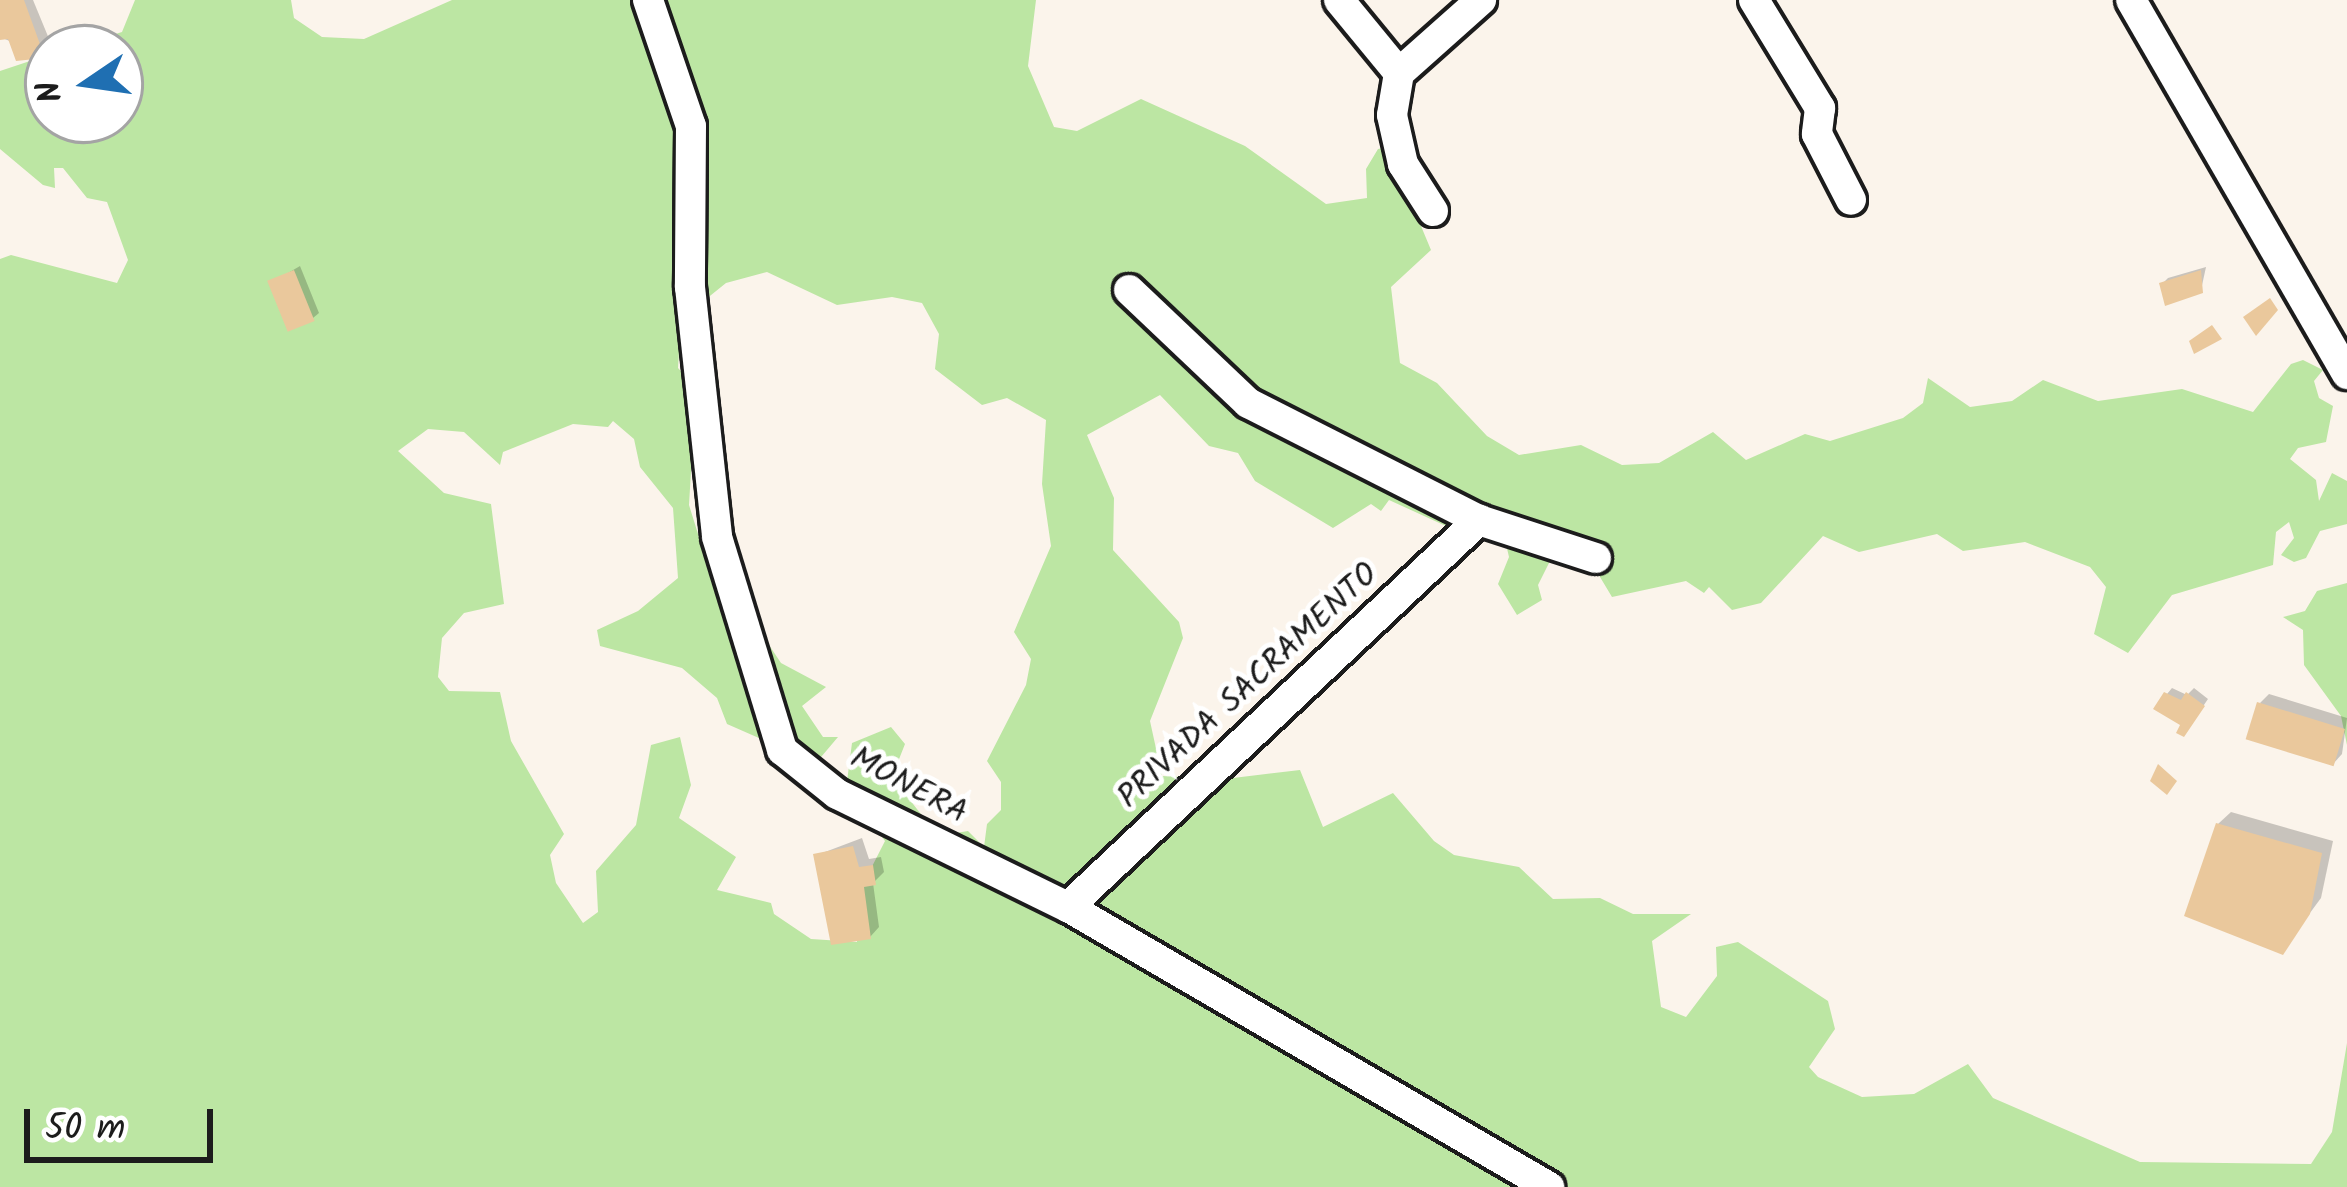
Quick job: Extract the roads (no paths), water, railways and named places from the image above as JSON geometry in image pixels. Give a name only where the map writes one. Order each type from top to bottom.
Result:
[{"type":"street","name":"MONERA","points":[[649,0],[692,126],[690,287],[717,537],[782,750],[836,794],[1068,907],[1550,1187]]},
{"type":"street","points":[[1339,0],[1399,73]]},
{"type":"street","points":[[1432,211],[1403,164],[1393,115],[1399,73],[1480,0]]},
{"type":"street","points":[[1754,0],[1820,108],[1817,134],[1852,200]]},
{"type":"street","points":[[2131,0],[2347,374]]},
{"type":"street","points":[[1129,290],[1248,403],[1479,520],[1596,558]]},
{"type":"street","name":"PRIVADA SACRAMENTO","points":[[1068,907],[1479,520]]}]
